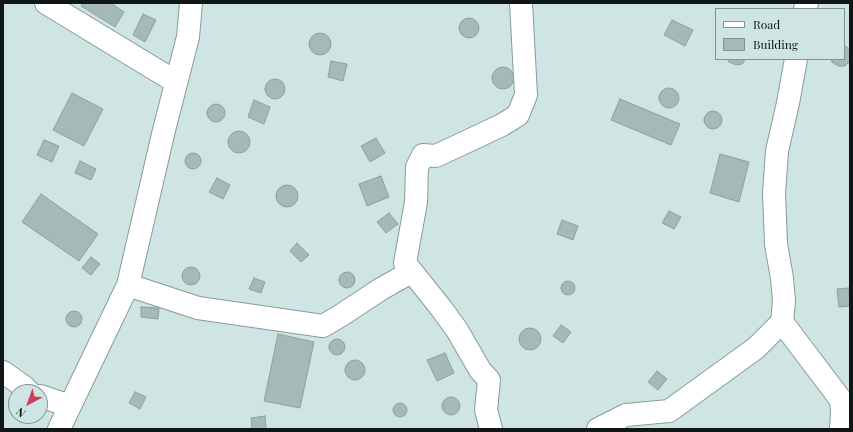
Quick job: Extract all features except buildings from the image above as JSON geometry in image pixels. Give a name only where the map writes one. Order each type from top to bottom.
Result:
[{"type":"street","points":[[46,3],[176,82]]},
{"type":"street","points":[[59,429],[128,285],[164,130],[188,37],[191,3]]},
{"type":"street","points":[[491,429],[486,410],[489,380],[480,370],[449,319],[405,264],[416,202],[417,167],[423,155],[436,156],[502,125],[518,115],[526,95],[521,3]]},
{"type":"street","points":[[598,429],[626,414],[669,411],[756,348],[782,322],[784,301],[782,278],[776,244],[775,186],[777,151],[796,60]]},
{"type":"street","points":[[128,285],[198,308],[323,326],[381,289],[411,272]]},
{"type":"street","points":[[782,322],[842,400],[841,429]]},
{"type":"street","points":[[3,372],[20,384]]},
{"type":"street","points":[[48,399],[70,406]]}]
